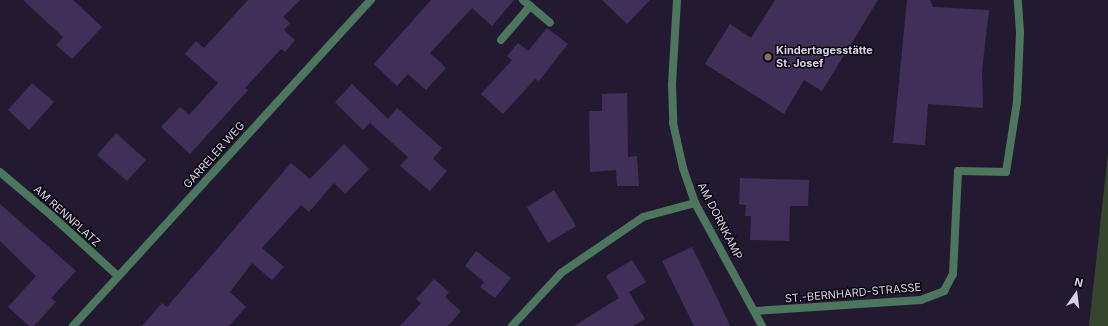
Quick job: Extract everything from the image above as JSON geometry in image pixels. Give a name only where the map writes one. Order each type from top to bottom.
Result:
[{"type":"street","name":"GARRELER WEG","points":[[73,326],[371,0]]},
{"type":"street","points":[[523,0],[550,23]]},
{"type":"street","name":"AM DORNKAMP","points":[[677,0],[672,85],[673,123],[683,168],[696,203],[762,326]]},
{"type":"street","name":"ST.-BERNHARD-STRASSE","points":[[755,312],[922,300],[944,291],[953,274],[958,171],[1006,172],[1017,102],[1020,32],[1018,0]]},
{"type":"street","points":[[501,40],[530,6]]},
{"type":"street","name":"AM RENNPLATZ","points":[[0,172],[118,276]]},
{"type":"street","points":[[512,326],[561,273],[643,217],[696,203]]},
{"type":"green space","points":[[1108,153],[1108,326],[1089,326]]},
{"type":"building","points":[[23,0],[73,0],[102,27],[72,59],[56,45],[63,37]]},
{"type":"building","points":[[248,0],[300,0],[283,17],[290,23],[284,30],[295,40],[285,52],[281,49],[245,88],[248,90],[190,154],[161,127],[180,107],[189,115],[218,83],[185,54],[196,41],[204,48]]},
{"type":"building","points":[[431,0],[514,0],[492,26],[472,8],[430,53],[446,68],[426,90],[408,74],[397,86],[374,64]]},
{"type":"building","points":[[602,0],[650,0],[627,24]]},
{"type":"building","name":"Kindertagesstätte St. Josef","points":[[775,0],[878,0],[822,91],[804,80],[784,114],[705,64],[730,24],[751,38]]},
{"type":"building","points":[[907,0],[930,0],[933,7],[989,10],[982,70],[983,108],[928,104],[925,145],[893,143]]},
{"type":"building","points":[[547,28],[568,44],[539,81],[535,79],[503,114],[481,94],[512,60],[507,56],[518,43],[528,51]]},
{"type":"building","points":[[32,83],[54,102],[29,130],[8,110]]},
{"type":"building","points":[[352,84],[388,119],[397,108],[442,148],[433,159],[447,171],[430,191],[400,166],[408,157],[370,123],[363,130],[335,102]]},
{"type":"building","points":[[627,93],[628,157],[637,156],[639,186],[617,186],[616,170],[590,172],[589,111],[602,111],[602,94]]},
{"type":"building","points":[[116,133],[146,160],[127,181],[97,155]]},
{"type":"building","points":[[344,144],[369,169],[345,194],[334,183],[309,212],[301,205],[262,248],[284,267],[272,280],[252,263],[230,292],[246,307],[229,326],[142,326],[162,303],[167,307],[291,163],[310,179]]},
{"type":"building","points":[[740,178],[809,180],[808,206],[790,206],[789,241],[750,240],[751,216],[745,216],[746,205],[739,204]]},
{"type":"building","points":[[554,190],[576,226],[548,243],[527,207]]},
{"type":"building","points":[[0,204],[76,271],[51,298],[56,302],[34,326],[29,326],[8,307],[36,276],[0,241]]},
{"type":"building","points":[[692,247],[730,326],[694,326],[662,261]]},
{"type":"building","points":[[476,251],[511,278],[495,298],[480,287],[484,282],[465,266]]},
{"type":"building","points":[[632,260],[646,282],[629,292],[645,319],[633,326],[574,326],[619,298],[606,276]]},
{"type":"building","points":[[434,279],[449,292],[445,297],[461,311],[448,326],[400,326],[421,303],[416,299]]},
{"type":"place","name":"Kindertagesstätte St. Josef","points":[[768,57]]}]
